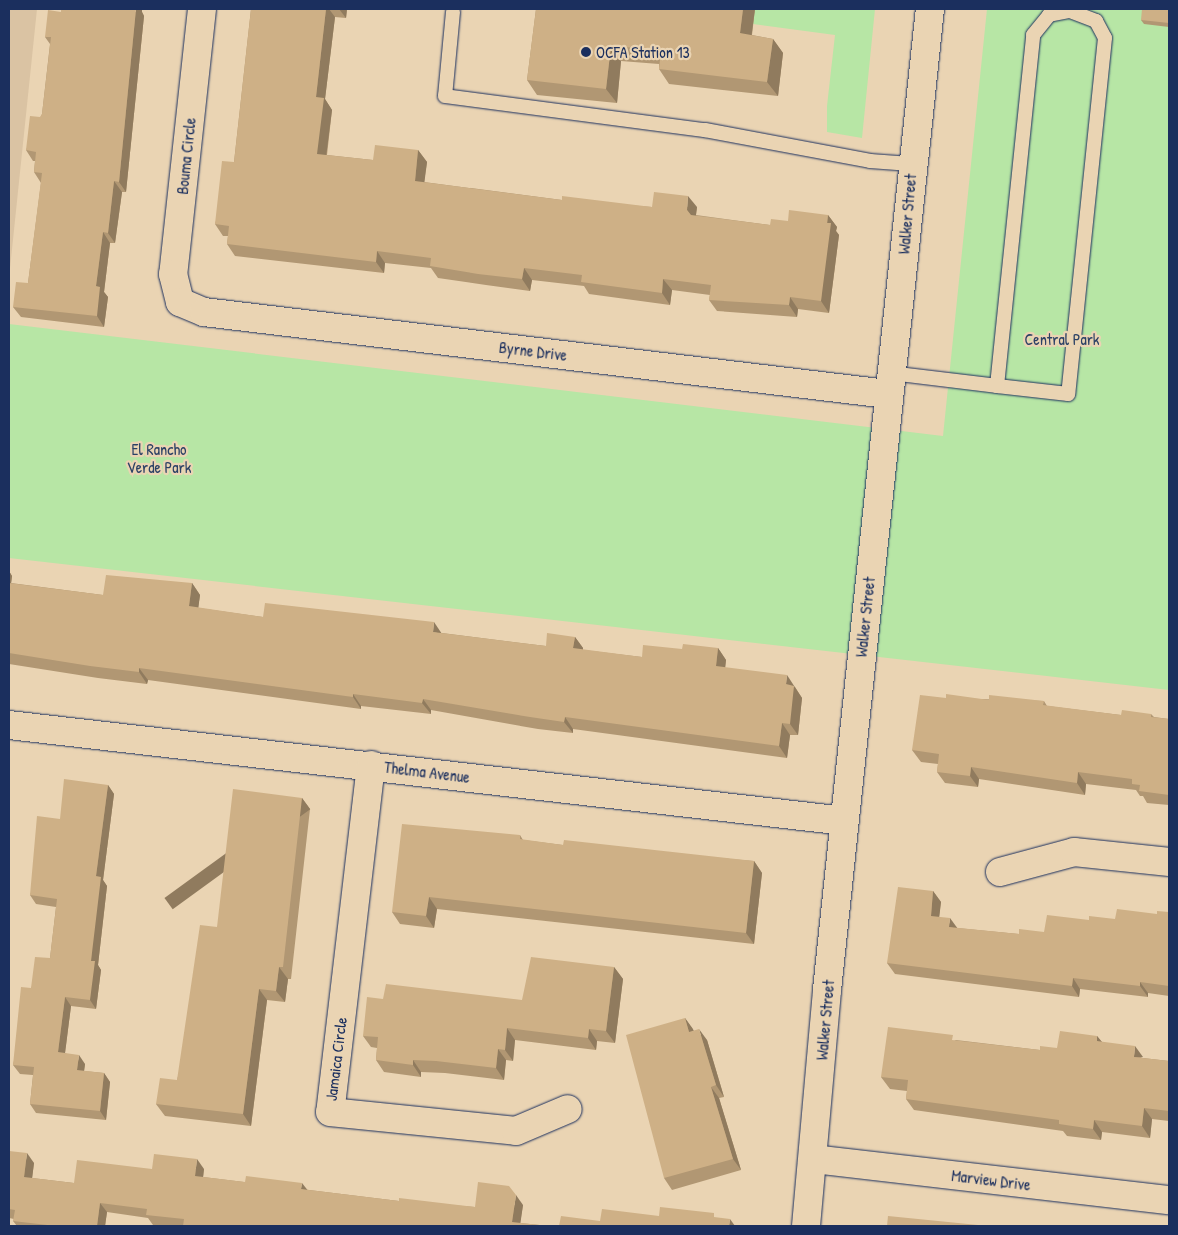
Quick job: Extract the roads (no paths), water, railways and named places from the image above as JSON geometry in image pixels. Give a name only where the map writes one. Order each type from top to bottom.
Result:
[{"type":"street","name":"Bouma Circle","points":[[180,302],[173,274],[202,9]]},
{"type":"street","name":"Walker Street","points":[[806,1226],[911,164],[930,9]]},
{"type":"street","name":"Byrne Drive","points":[[180,302],[204,312],[889,383]]},
{"type":"street","name":"Thelma Avenue","points":[[9,726],[371,765],[845,821]]},
{"type":"street","name":"Jamaica Circle","points":[[371,765],[330,1112],[516,1131],[568,1110]]},
{"type":"street","points":[[1000,872],[1074,852],[1169,862]]},
{"type":"street","name":"Marview Drive","points":[[813,1159],[1169,1200]]},
{"type":"lane","points":[[889,383],[997,386],[1068,394],[1105,38],[1096,21],[1070,11],[1049,15],[1033,35],[997,386]]},
{"type":"lane","points":[[453,12],[445,96],[705,130],[870,161],[911,164]]},
{"type":"place","name":"OCFA Station 13","points":[[586,52]]},
{"type":"park label","name":"Central Park","points":[[1062,339]]},
{"type":"park label","name":"El Rancho Verde Park","points":[[159,458]]}]
